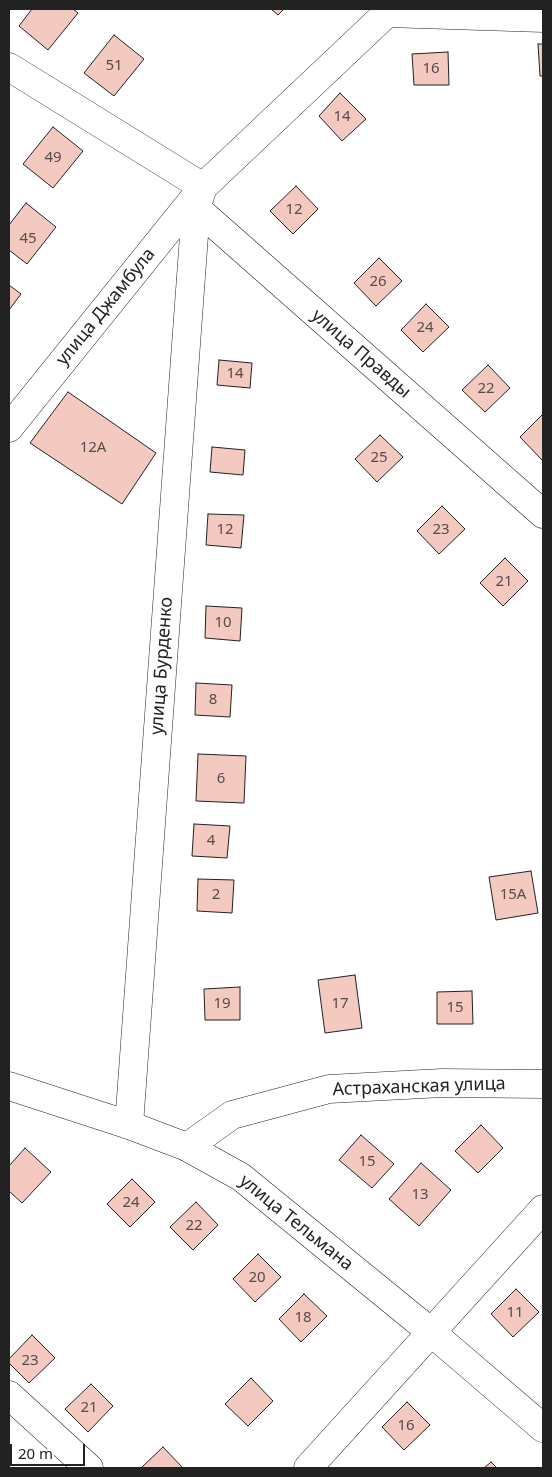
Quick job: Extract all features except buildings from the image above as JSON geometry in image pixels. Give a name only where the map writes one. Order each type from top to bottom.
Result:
[{"type":"street","points":[[388,11],[543,18]]},
{"type":"street","name":"улица Джамбула","points":[[9,428],[199,197],[388,11]]},
{"type":"street","points":[[9,67],[199,197]]},
{"type":"street","name":"улица Правды","points":[[199,197],[543,514]]},
{"type":"street","name":"улица Бурденко","points":[[129,1125],[199,197]]},
{"type":"street","name":"Астраханская улица","points":[[187,1147],[232,1115],[329,1089],[442,1083],[543,1084]]},
{"type":"street","name":"улица Тельмана","points":[[9,1086],[129,1125],[187,1147],[241,1177],[431,1332],[543,1428]]},
{"type":"street","points":[[308,1468],[543,1209]]},
{"type":"street","points":[[9,1394],[89,1468]]}]
